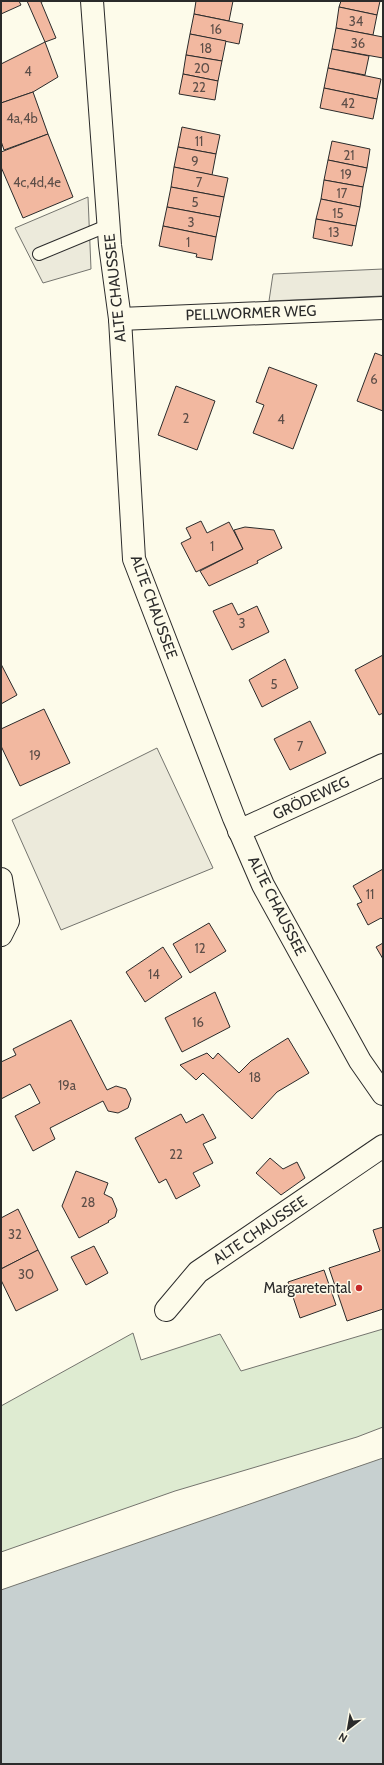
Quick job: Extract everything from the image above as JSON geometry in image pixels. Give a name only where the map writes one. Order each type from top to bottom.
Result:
[{"type":"street","name":"ALTE CHAUSSEE","points":[[92,1],[109,225],[120,319],[134,559],[239,831],[263,885],[360,1061],[383,1094]]},
{"type":"street","name":"PELLWORMER WEG","points":[[120,319],[383,308]]},
{"type":"street","name":"GRÖDEWEG","points":[[239,831],[383,765]]},
{"type":"street","points":[[1,879],[8,921],[1,935]]},
{"type":"street","name":"ALTE CHAUSSEE","points":[[166,1310],[198,1272],[383,1146]]},
{"type":"lane","points":[[39,254],[109,225]]},
{"type":"green space","points":[[383,1329],[383,1427],[357,1437],[175,1491],[1,1552],[1,1406],[133,1333],[141,1360],[220,1334],[241,1371]]},
{"type":"shaded area","points":[[88,197],[91,269],[43,283],[15,228]]},
{"type":"shaded area","points":[[383,269],[383,296],[269,301],[273,274]]},
{"type":"shaded area","points":[[157,748],[213,868],[61,930],[12,820]]},
{"type":"shaded area","points":[[383,1458],[383,1764],[1,1764],[1,1590]]},
{"type":"building","points":[[1,1],[19,1],[21,5],[1,14]]},
{"type":"building","points":[[27,1],[45,1],[41,2],[56,38],[45,42]]},
{"type":"building","points":[[196,1],[233,1],[229,21],[194,14]]},
{"type":"building","points":[[341,1],[380,1],[377,15],[339,7]]},
{"type":"building","points":[[339,7],[377,15],[373,35],[336,28]]},
{"type":"building","points":[[194,14],[243,24],[239,44],[190,34]]},
{"type":"building","points":[[336,28],[383,37],[383,58],[332,49]]},
{"type":"building","points":[[190,34],[226,41],[222,61],[186,55]]},
{"type":"building","points":[[45,42],[58,77],[33,92],[1,103],[1,64]]},
{"type":"building","points":[[332,49],[369,56],[365,75],[328,68]]},
{"type":"building","points":[[186,55],[222,61],[218,81],[183,74]]},
{"type":"building","points":[[328,68],[381,79],[377,99],[324,88]]},
{"type":"building","points":[[183,74],[218,81],[215,100],[179,94]]},
{"type":"building","points":[[324,88],[377,99],[373,119],[320,108]]},
{"type":"building","points":[[33,92],[48,134],[4,150],[1,141],[1,103]]},
{"type":"building","points":[[182,127],[220,135],[216,154],[178,147]]},
{"type":"building","points":[[48,134],[73,197],[23,218],[1,167],[1,152]]},
{"type":"building","points":[[332,141],[370,149],[367,168],[328,160]]},
{"type":"building","points":[[178,147],[216,154],[212,175],[174,167]]},
{"type":"building","points":[[328,160],[367,168],[363,187],[324,180]]},
{"type":"building","points":[[174,167],[228,178],[224,197],[171,187]]},
{"type":"building","points":[[324,180],[363,187],[360,207],[321,199]]},
{"type":"building","points":[[171,187],[224,197],[220,217],[167,207]]},
{"type":"building","points":[[321,199],[360,207],[356,226],[316,219]]},
{"type":"building","points":[[167,207],[220,217],[216,237],[163,226]]},
{"type":"building","points":[[316,219],[356,226],[352,246],[313,238]]},
{"type":"building","points":[[163,226],[216,237],[212,260],[196,257],[197,254],[159,246]]},
{"type":"building","points":[[375,353],[383,356],[383,411],[357,401]]},
{"type":"building","points":[[269,367],[317,385],[293,449],[253,433],[264,405],[256,402]]},
{"type":"building","points":[[176,386],[215,401],[197,450],[158,435]]},
{"type":"building","points":[[201,521],[207,533],[229,522],[243,549],[196,572],[181,543],[191,538],[186,528]]},
{"type":"building","points":[[245,527],[274,530],[282,548],[257,561],[258,563],[209,586],[200,571],[243,549],[234,530]]},
{"type":"building","points":[[232,603],[238,615],[257,606],[269,632],[232,650],[213,611]]},
{"type":"building","points":[[383,655],[383,713],[379,715],[355,670]]},
{"type":"building","points":[[285,659],[298,688],[262,707],[249,680]]},
{"type":"building","points":[[1,664],[17,695],[1,704]]},
{"type":"building","points":[[44,709],[70,763],[20,786],[1,746],[1,729]]},
{"type":"building","points":[[310,721],[326,753],[290,770],[274,739]]},
{"type":"building","points":[[383,869],[383,920],[381,918],[368,925],[357,904],[362,902],[353,886]]},
{"type":"building","points":[[209,923],[226,951],[190,973],[173,944]]},
{"type":"building","points":[[383,943],[383,959],[376,947]]},
{"type":"building","points":[[163,947],[182,977],[145,1002],[126,972]]},
{"type":"building","points":[[215,992],[230,1027],[182,1052],[165,1018]]},
{"type":"building","points":[[71,1020],[107,1090],[116,1086],[126,1089],[131,1099],[128,1108],[118,1113],[108,1111],[103,1101],[50,1128],[55,1139],[33,1151],[15,1116],[40,1103],[30,1084],[1,1099],[1,1062],[16,1055],[13,1049]]},
{"type":"building","points":[[288,1038],[309,1073],[277,1092],[252,1119],[203,1073],[196,1080],[180,1065],[207,1053],[213,1059],[218,1053],[239,1073],[251,1061]]},
{"type":"building","points":[[181,1114],[186,1123],[203,1114],[216,1138],[203,1144],[213,1163],[193,1173],[200,1186],[176,1199],[166,1179],[159,1183],[135,1138]]},
{"type":"building","points":[[270,1158],[283,1169],[297,1162],[305,1178],[281,1195],[256,1173]]},
{"type":"building","points":[[76,1171],[108,1183],[104,1194],[112,1198],[117,1210],[115,1217],[108,1221],[109,1222],[79,1238],[62,1206]]},
{"type":"building","points":[[18,1209],[38,1250],[1,1269],[1,1218]]},
{"type":"building","name":"Margaretental","points":[[383,1227],[383,1309],[347,1321],[329,1268],[380,1251],[373,1230]]},
{"type":"building","points":[[94,1246],[108,1273],[86,1285],[71,1257]]},
{"type":"building","points":[[38,1250],[58,1290],[16,1311],[1,1280],[1,1269]]},
{"type":"building","points":[[324,1270],[336,1305],[300,1318],[288,1282]]},
{"type":"place","name":"Margaretental","points":[[359,1288]]}]
